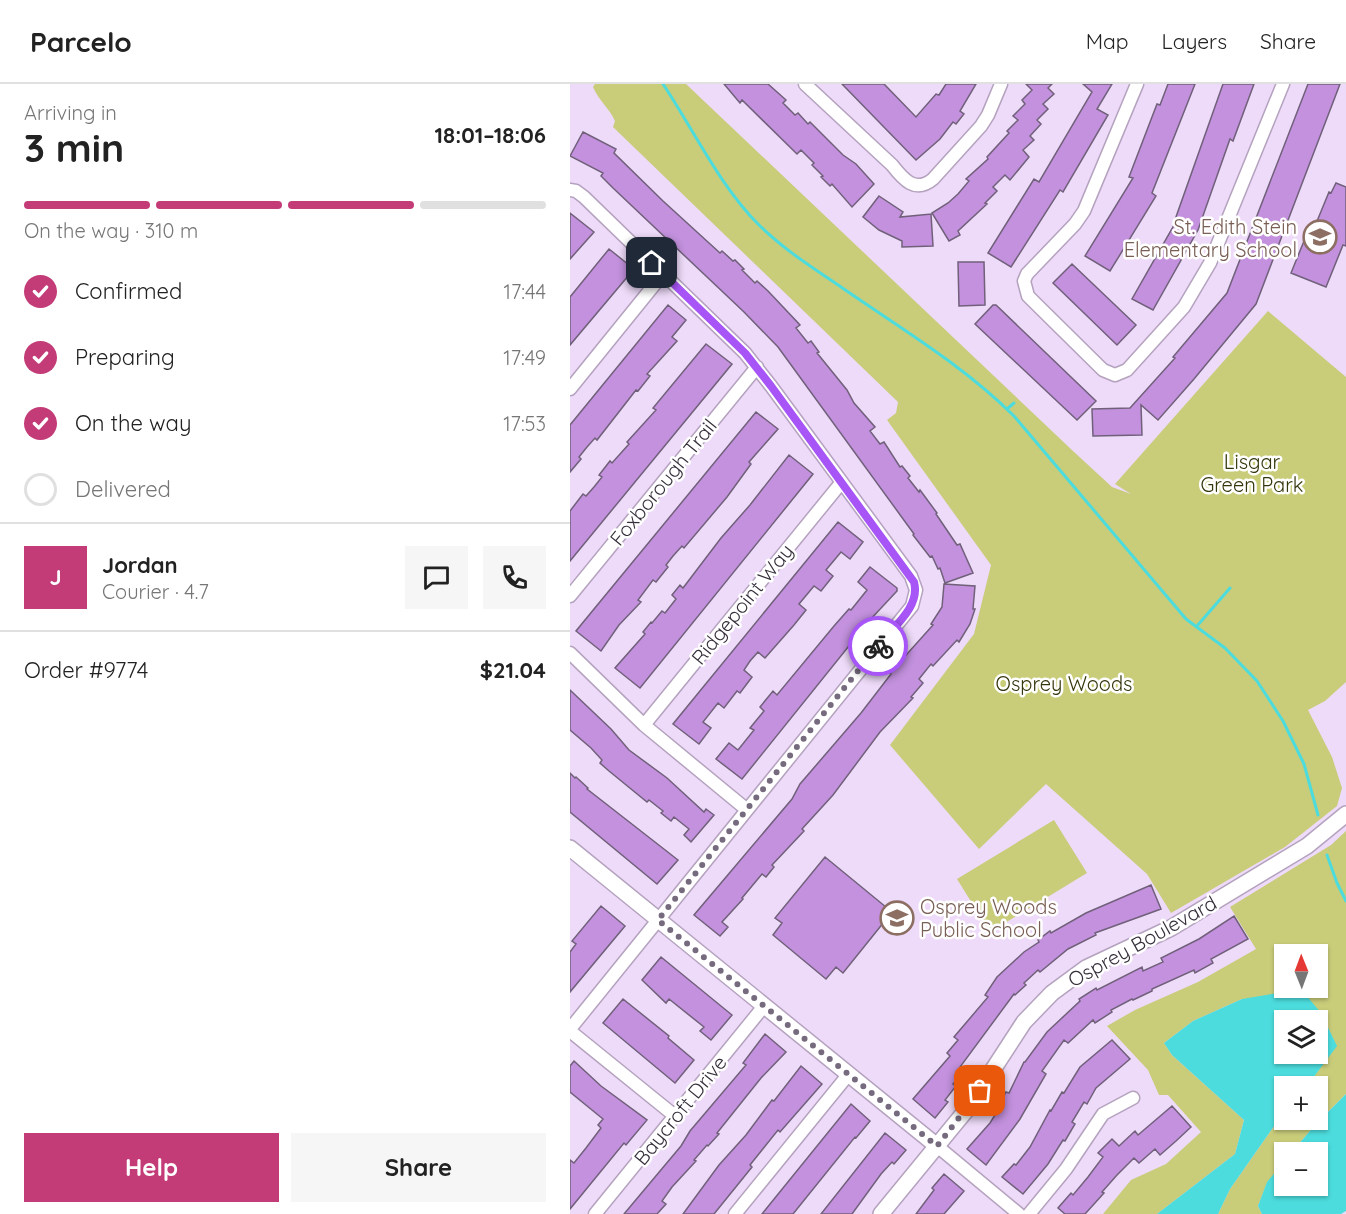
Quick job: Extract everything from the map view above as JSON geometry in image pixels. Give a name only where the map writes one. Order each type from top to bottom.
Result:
[{"type":"street","points":[[805,84],[903,178],[910,184],[919,186],[933,179],[972,137],[988,115],[1001,84]]},
{"type":"street","points":[[1137,84],[1084,211],[1075,224],[1027,274],[1024,281],[1028,296],[1103,370],[1114,375],[1127,370],[1184,307],[1194,292],[1216,250],[1283,84]]},
{"type":"street","points":[[570,190],[584,197],[732,339],[757,367],[910,576],[916,590],[915,601],[570,1030],[675,1116]]},
{"type":"street","points":[[570,389],[663,274]]},
{"type":"street","name":"Foxborough Trail","points":[[570,596],[757,367]]},
{"type":"street","name":"Ridgepoint Way","points":[[644,724],[841,483]]},
{"type":"street","points":[[570,653],[644,724],[746,809]]},
{"type":"street","name":"Osprey Boulevard","points":[[881,1214],[980,1091],[1024,1022],[1064,982],[1096,962],[1171,928],[1307,846],[1344,815]]},
{"type":"street","points":[[570,848],[1019,1214]]},
{"type":"street","name":"Baycroft Drive","points":[[595,1214],[764,1006]]},
{"type":"street","points":[[735,1214],[848,1075]]},
{"type":"street","points":[[1029,1214],[1066,1169],[1103,1114],[1132,1098]]},
{"type":"green space","points":[[595,84],[686,84],[1112,487],[1131,494],[1115,484],[1268,311],[1346,377],[1346,682],[1325,701],[1308,710],[1332,757],[1342,788],[1337,806],[1285,847],[1171,913],[1147,874],[1046,784],[979,849],[890,745],[974,634],[991,565],[887,420],[896,413],[898,402],[613,127],[615,121],[595,92],[593,87]]},
{"type":"green space","points":[[1054,820],[1087,873],[990,932],[957,879]]},
{"type":"green space","points":[[1346,831],[1346,1094],[1328,1112],[1328,1076],[1314,1076],[1323,1064],[1328,1064],[1328,1056],[1336,1045],[1328,1028],[1328,1010],[1304,1010],[1242,999],[1193,1021],[1164,1043],[1172,1055],[1244,1120],[1235,1154],[1157,1214],[1103,1214],[1131,1180],[1166,1164],[1201,1132],[1168,1095],[1159,1095],[1148,1070],[1107,1026],[1135,1010],[1198,982],[1256,949],[1230,907],[1331,845]]},
{"type":"green space","points":[[1274,1126],[1274,1130],[1311,1130],[1301,1142],[1274,1142],[1274,1174],[1267,1183],[1258,1206],[1262,1214],[1218,1214],[1230,1189]]},
{"type":"shaded area","points":[[1274,994],[1274,998],[1308,998],[1318,1010],[1274,1010],[1274,1064],[1324,1064],[1314,1076],[1274,1076],[1274,1126],[1230,1189],[1218,1214],[1157,1214],[1235,1154],[1244,1120],[1172,1055],[1164,1043],[1193,1021],[1242,999]]},
{"type":"shaded area","points":[[1328,1027],[1337,1046],[1328,1058]]},
{"type":"shaded area","points":[[1346,1094],[1346,1211],[1341,1214],[1262,1214],[1258,1206],[1267,1182],[1274,1174],[1274,1196],[1328,1196],[1328,1142],[1301,1142],[1311,1130],[1328,1130],[1328,1112]]},
{"type":"building","points":[[724,84],[768,84],[786,100],[783,103],[795,115],[798,113],[808,124],[810,122],[843,155],[856,164],[874,184],[852,207],[832,184],[830,186],[821,177],[823,176],[812,165],[814,163],[801,150],[797,154],[742,100],[740,103]]},
{"type":"building","points":[[842,84],[884,84],[916,117],[936,94],[939,95],[946,84],[976,84],[960,111],[964,114],[956,124],[953,122],[940,139],[916,160]]},
{"type":"building","points":[[1026,84],[1052,84],[1048,88],[1054,94],[1043,104],[1048,109],[1037,120],[1041,124],[1030,136],[1034,140],[1023,150],[1029,157],[1010,180],[1005,175],[993,187],[997,191],[985,203],[987,204],[958,231],[960,235],[949,241],[932,213],[958,194],[969,181],[966,179],[988,159],[987,157],[1009,133],[1007,131],[1018,120],[1013,116],[1025,104],[1022,100],[1032,90]]},
{"type":"building","points":[[1083,84],[1112,84],[1097,109],[1108,115],[1063,192],[1060,190],[1011,267],[988,253],[1034,179],[1039,182],[1092,92]]},
{"type":"building","points":[[1168,84],[1195,84],[1152,193],[1156,196],[1110,271],[1085,256],[1133,178],[1129,177],[1157,104],[1160,105]]},
{"type":"building","points":[[1223,84],[1254,84],[1233,141],[1230,139],[1198,230],[1153,310],[1132,299],[1178,218],[1176,217]]},
{"type":"building","points":[[1308,84],[1340,84],[1256,304],[1158,420],[1141,405],[1142,435],[1093,436],[1092,409],[1130,408],[1175,358],[1173,357],[1227,293]]},
{"type":"building","points":[[583,132],[616,149],[614,153],[663,201],[720,253],[722,251],[733,261],[735,260],[755,283],[757,281],[768,291],[800,325],[796,328],[808,343],[811,341],[819,352],[817,353],[847,390],[854,403],[875,427],[870,431],[880,444],[884,442],[900,467],[902,466],[910,476],[908,478],[937,513],[957,545],[960,544],[973,573],[945,583],[940,568],[938,569],[932,556],[930,557],[913,535],[778,347],[613,188],[601,176],[603,173],[570,156]]},
{"type":"building","points":[[1336,183],[1346,187],[1346,246],[1343,245],[1326,287],[1291,273],[1304,241],[1308,243],[1329,192],[1331,193]]},
{"type":"building","points":[[879,196],[903,212],[900,217],[931,214],[933,246],[902,247],[902,241],[879,230],[863,217]]},
{"type":"building","points":[[570,213],[594,232],[570,259]]},
{"type":"building","points":[[609,249],[634,269],[570,345],[570,297]]},
{"type":"building","points":[[958,262],[984,262],[985,305],[959,306]]},
{"type":"building","points":[[1072,264],[1136,325],[1117,345],[1053,283]]},
{"type":"building","points":[[668,305],[686,320],[672,337],[677,341],[647,374],[650,376],[638,391],[636,390],[597,440],[595,438],[587,447],[570,472],[570,425]]},
{"type":"building","points":[[993,305],[996,305],[1096,401],[1077,420],[975,324]]},
{"type":"building","points":[[706,344],[732,364],[570,561],[570,511],[583,494],[586,496],[594,487],[602,477],[599,475],[610,461],[612,463],[629,444],[627,442],[656,410],[653,408]]},
{"type":"building","points":[[756,412],[778,429],[749,462],[751,464],[727,497],[684,548],[682,546],[673,556],[666,565],[668,567],[656,582],[653,580],[638,600],[641,602],[619,625],[601,651],[576,631]]},
{"type":"building","points":[[789,455],[813,474],[640,688],[615,668],[645,634],[643,632],[651,622],[662,611],[665,613],[676,599],[672,595],[680,585],[683,588]]},
{"type":"building","points":[[838,522],[863,542],[850,559],[841,552],[826,570],[833,576],[821,591],[814,586],[799,604],[806,610],[794,625],[765,658],[758,652],[750,661],[744,670],[752,677],[740,693],[737,691],[724,708],[718,703],[703,722],[711,728],[699,744],[673,724]]},
{"type":"building","points":[[870,567],[897,588],[897,591],[869,621],[742,779],[716,759],[729,743],[738,750],[754,730],[750,728],[764,711],[760,707],[773,691],[777,695],[834,626],[849,609],[851,610],[867,590],[858,582]]},
{"type":"building","points":[[944,584],[975,586],[973,609],[975,609],[970,624],[959,642],[957,640],[933,666],[931,664],[919,679],[923,683],[911,697],[913,698],[880,732],[833,795],[802,829],[804,831],[772,865],[774,867],[766,877],[762,874],[722,922],[728,927],[720,936],[694,915],[792,799],[800,784],[861,713],[890,673],[933,625],[931,624],[942,607]]},
{"type":"building","points":[[570,690],[611,729],[629,750],[667,778],[704,812],[706,809],[714,815],[691,842],[684,835],[689,829],[674,817],[671,821],[661,813],[663,811],[649,800],[647,802],[609,771],[600,763],[602,760],[591,748],[570,730]]},
{"type":"building","points":[[570,773],[678,860],[657,884],[570,812]]},
{"type":"building","points":[[825,857],[892,912],[843,973],[836,967],[826,979],[773,935],[782,923],[775,918]]},
{"type":"building","points":[[1151,885],[1161,909],[1095,933],[1096,935],[1068,949],[1040,972],[1038,970],[1024,983],[1026,985],[1014,994],[960,1067],[964,1070],[953,1084],[956,1086],[945,1100],[948,1102],[935,1118],[913,1099],[950,1056],[947,1053],[958,1040],[954,1037],[988,997],[985,995],[997,977],[1024,952],[1050,931],[1051,933],[1086,913]]},
{"type":"building","points":[[601,906],[625,926],[570,992],[570,952],[576,944],[572,941]]},
{"type":"building","points":[[1234,916],[1248,939],[1211,959],[1213,963],[1195,973],[1194,970],[1132,999],[1111,1010],[1112,1012],[1095,1023],[1093,1020],[1068,1043],[1064,1040],[1042,1071],[1046,1074],[1020,1119],[986,1165],[967,1149],[990,1123],[1006,1092],[1009,1093],[1024,1062],[1047,1032],[1080,1001],[1079,999],[1096,988],[1097,990],[1142,967],[1143,971],[1163,962],[1161,958],[1199,939]]},
{"type":"building","points":[[661,957],[732,1015],[711,1040],[700,1031],[704,1027],[669,999],[666,1003],[642,980]]},
{"type":"building","points":[[623,999],[669,1036],[668,1038],[694,1060],[675,1083],[603,1023]]},
{"type":"building","points":[[765,1034],[786,1052],[761,1078],[717,1133],[719,1134],[672,1187],[662,1201],[666,1204],[657,1214],[624,1214],[746,1065],[743,1063]]},
{"type":"building","points":[[1112,1040],[1130,1059],[1096,1088],[1087,1104],[1084,1102],[1072,1122],[1075,1124],[1065,1141],[1063,1140],[1048,1164],[1023,1194],[1002,1177],[1014,1164],[1016,1165],[1030,1147],[1050,1110],[1080,1067]]},
{"type":"building","points":[[574,1061],[601,1086],[647,1120],[626,1145],[624,1143],[570,1209],[570,1160],[574,1163],[601,1128],[598,1125],[603,1119],[570,1092],[570,1066]]},
{"type":"building","points":[[801,1066],[822,1084],[780,1132],[778,1130],[714,1214],[683,1214],[719,1165]]},
{"type":"building","points":[[851,1104],[870,1121],[793,1214],[762,1214]]},
{"type":"building","points":[[1172,1106],[1191,1127],[1176,1141],[1160,1155],[1155,1149],[1139,1163],[1134,1158],[1085,1214],[1065,1214],[1058,1208],[1088,1177],[1103,1157],[1098,1153],[1112,1139],[1119,1146],[1135,1131],[1138,1135]]},
{"type":"building","points":[[885,1133],[906,1150],[881,1174],[852,1214],[821,1214]]},
{"type":"building","points":[[944,1174],[964,1191],[944,1214],[916,1214],[934,1190],[932,1188]]},
{"type":"waterway","points":[[663,84],[719,175],[758,224],[798,258],[930,348],[994,397],[1014,416],[1186,619],[1225,648],[1257,681],[1283,721],[1304,764],[1318,815]]},
{"type":"waterway","points":[[1007,409],[1014,403]]},
{"type":"waterway","points":[[1197,626],[1230,588]]},
{"type":"waterway","points":[[1327,855],[1346,901]]},
{"type":"way so far","points":[[878,646],[658,920],[937,1146],[980,1091]]},
{"type":"place","name":"St. Edith Stein Elementary School","points":[[1320,237]]},
{"type":"place","name":"Osprey Woods Public School","points":[[897,918]]},
{"type":"route","points":[[652,263],[745,353],[914,582],[915,601],[878,646]]},
{"type":"park label","name":"Lisgar Green Park","points":[[1252,472]]},
{"type":"park label","name":"Osprey Woods","points":[[1064,683]]}]
